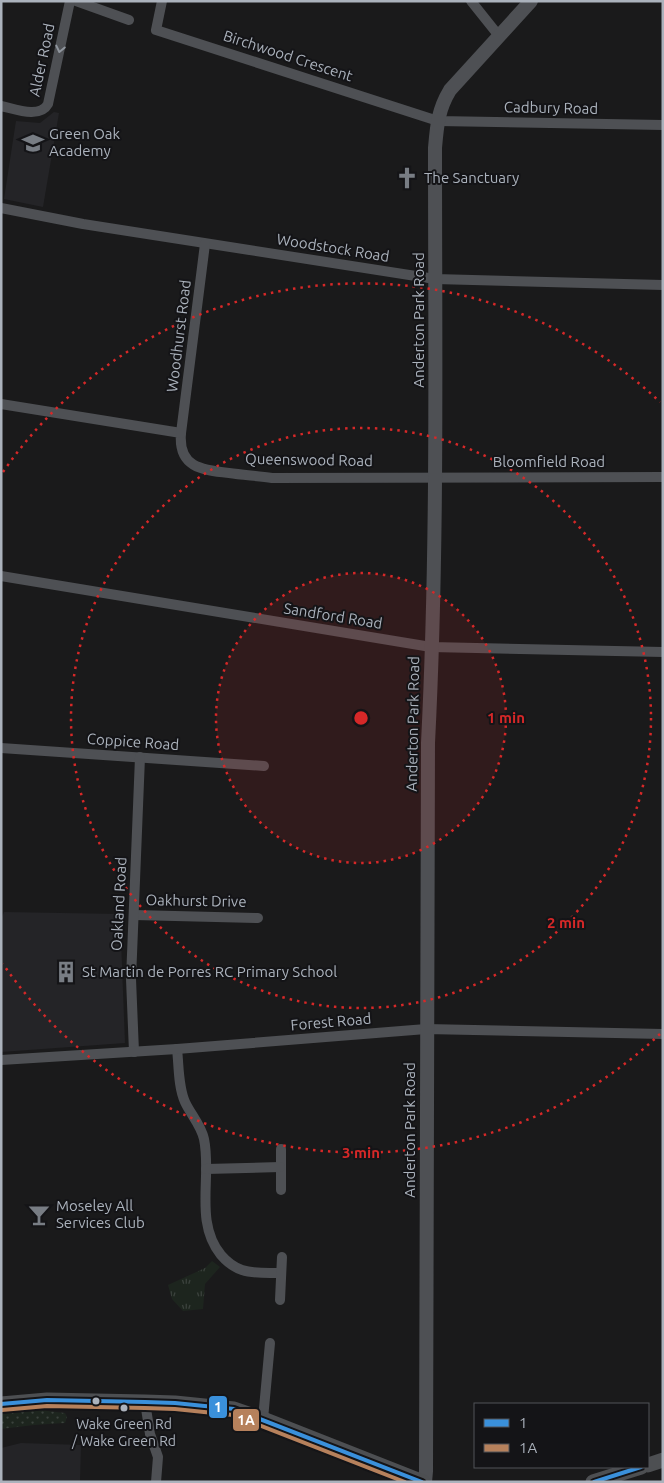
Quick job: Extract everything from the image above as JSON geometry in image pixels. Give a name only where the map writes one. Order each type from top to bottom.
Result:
[{"type":"main road","points":[[1,1404],[48,1400],[145,1402],[234,1409],[263,1418],[424,1482]]},
{"type":"main road","points":[[649,1465],[663,1460]]},
{"type":"main road","points":[[592,1482],[638,1468]]},
{"type":"street","name":"Alder Road","points":[[1,106],[32,112],[40,112],[46,109],[70,1]]},
{"type":"street","points":[[76,1],[129,20]]},
{"type":"street","name":"Birchwood Crescent","points":[[162,1],[156,30],[438,121]]},
{"type":"street","points":[[471,1],[499,36]]},
{"type":"street","name":"Anderton Park Road","points":[[424,1482],[426,1471],[428,743],[435,476],[435,148],[442,104],[450,90],[531,1]]},
{"type":"street","name":"Cadbury Road","points":[[438,121],[663,125]]},
{"type":"street","name":"Woodstock Road","points":[[1,208],[83,224],[205,244],[435,279],[663,285]]},
{"type":"street","name":"Woodhurst Road","points":[[182,433],[205,244]]},
{"type":"street","points":[[1,404],[182,433]]},
{"type":"street","name":"Queenswood Road","points":[[182,433],[180,444],[186,458],[196,467],[212,471],[272,478],[435,476]]},
{"type":"street","name":"Bloomfield Road","points":[[435,476],[663,477]]},
{"type":"street","name":"Sandford Road","points":[[1,576],[431,647],[663,652]]},
{"type":"street","name":"Coppice Road","points":[[1,748],[264,766]]},
{"type":"street","name":"Oakland Road","points":[[134,1052],[131,979],[140,757]]},
{"type":"street","name":"Oakhurst Drive","points":[[134,915],[258,918]]},
{"type":"street","name":"Forest Road","points":[[1,1060],[177,1049],[426,1029],[663,1034]]},
{"type":"street","points":[[177,1049],[184,1100],[200,1127],[204,1138],[206,1220],[209,1237],[218,1252],[231,1265],[241,1270],[252,1272],[280,1273]]},
{"type":"street","points":[[281,1149],[281,1190]]},
{"type":"street","points":[[206,1169],[280,1167]]},
{"type":"street","points":[[280,1300],[282,1258]]},
{"type":"street","points":[[263,1418],[270,1343]]},
{"type":"street","points":[[145,1402],[150,1434],[158,1458],[156,1482]]},
{"type":"shaded area","name":"Green Oak Academy","points":[[54,112],[59,113],[43,207],[4,199],[16,121],[40,123]]},
{"type":"shaded area","points":[[4,912],[120,914],[125,1043],[1,1052],[1,919]]},
{"type":"shaded area","points":[[21,1443],[81,1445],[80,1482],[1,1482],[1,1448]]},
{"type":"green space","points":[[212,1261],[220,1267],[205,1284],[203,1309],[183,1311],[172,1299],[168,1285],[205,1268]]},
{"type":"green space","points":[[30,1409],[65,1413],[67,1417],[65,1423],[1,1429],[1,1414]]},
{"type":"transit line","name":"1","points":[[1,1404],[47,1400],[145,1402],[234,1409],[422,1482]]},
{"type":"transit line","name":"1A","points":[[2,1410],[47,1406],[145,1408],[233,1415],[405,1482]]},
{"type":"transit line","name":"1","points":[[594,1482],[638,1468]]},
{"type":"place","name":"Green Oak Academy","points":[[33,143]]},
{"type":"place","name":"The Sanctuary","points":[[407,178]]},
{"type":"place","name":"St Martin de Porres RC Primary School","points":[[66,972]]},
{"type":"place","name":"Moseley All Services Club","points":[[39,1215]]},
{"type":"place","name":"Wake Green Rd / Wake Green Rd","points":[[124,1408]]}]
